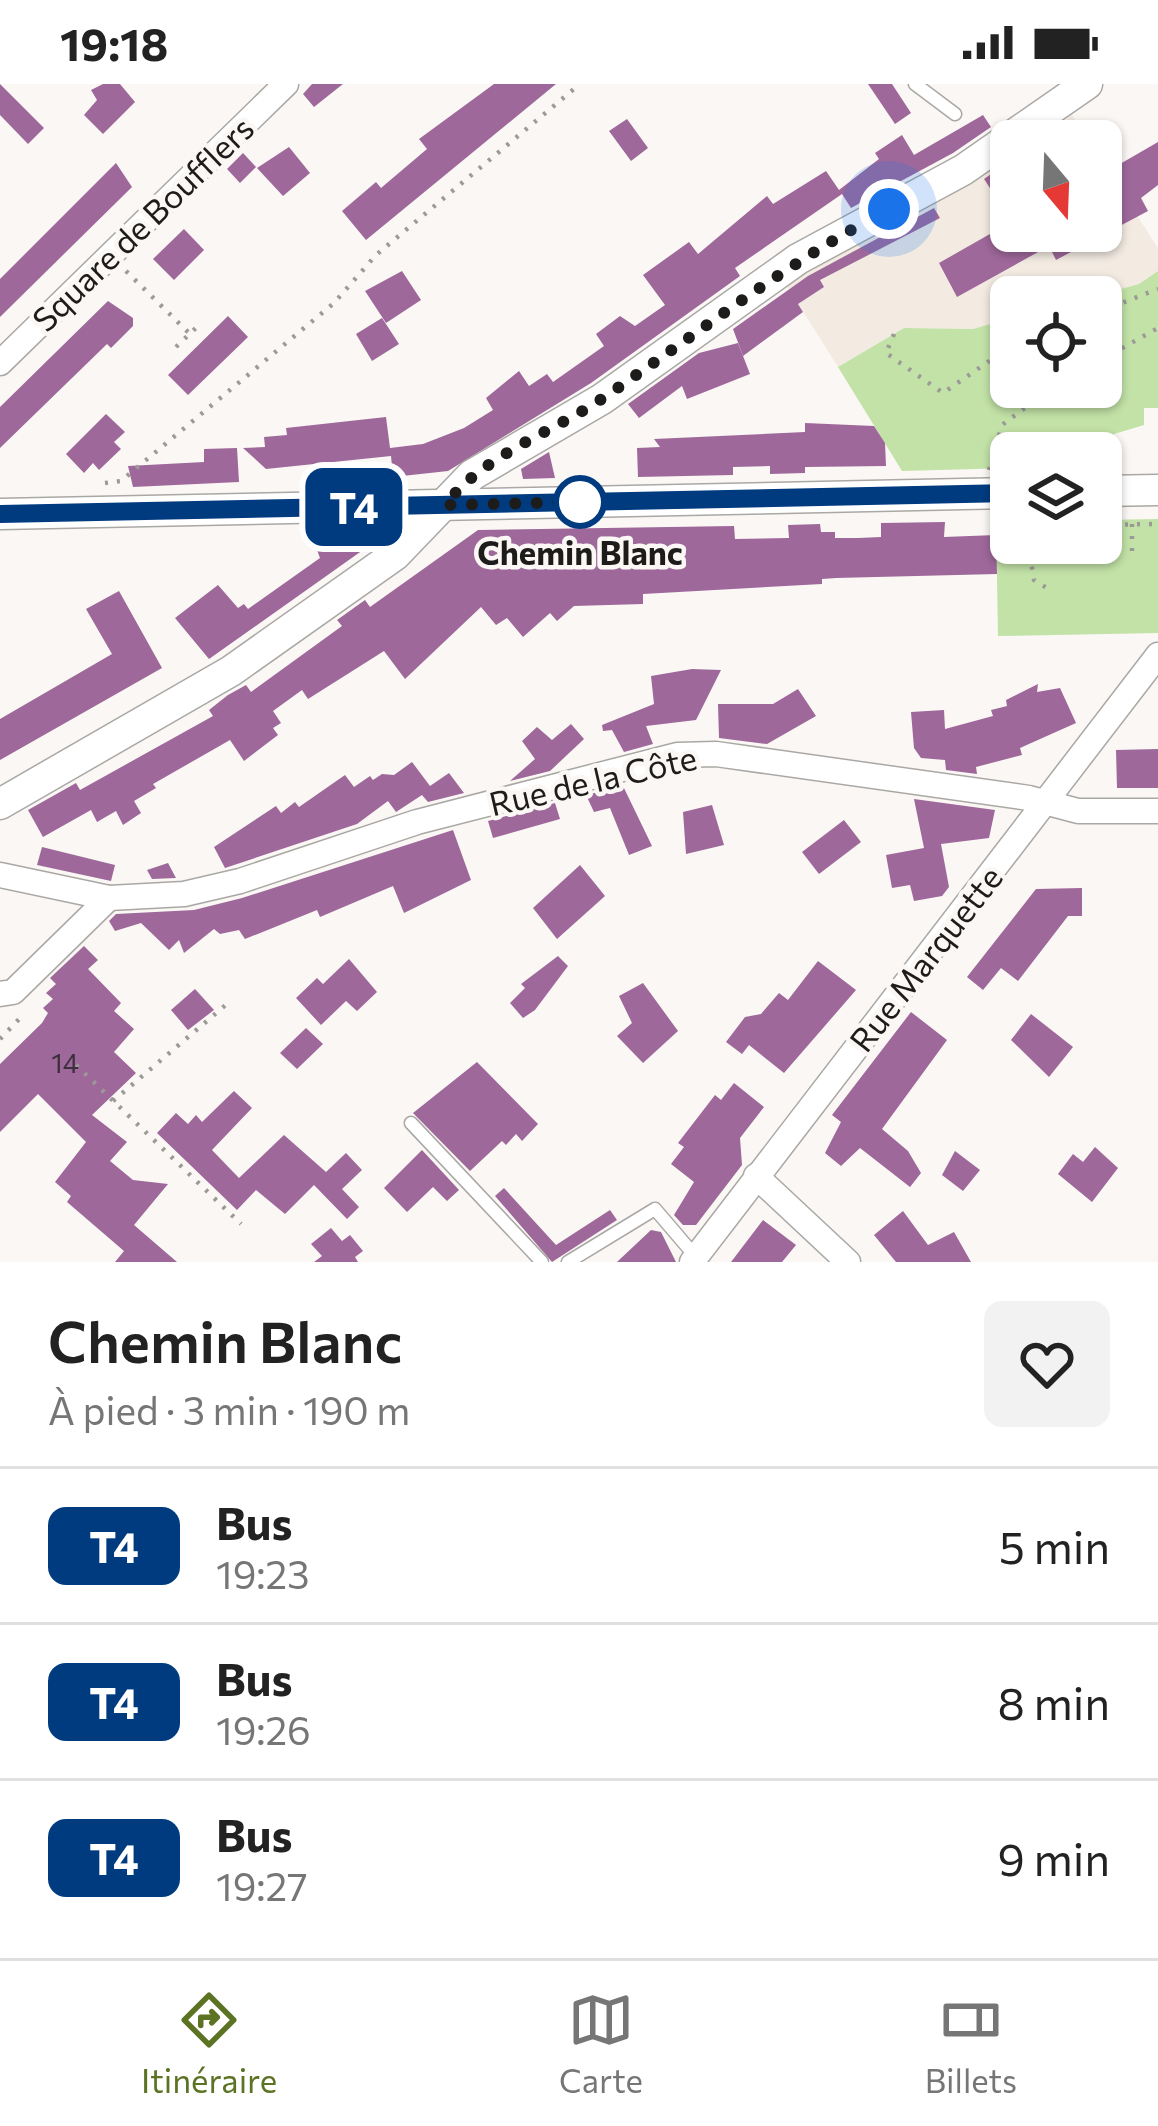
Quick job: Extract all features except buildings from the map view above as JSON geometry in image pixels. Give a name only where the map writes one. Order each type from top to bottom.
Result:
[{"type":"street","name":"Square de Boufflers","points":[[0,363],[286,84]]},
{"type":"street","points":[[0,804],[231,671],[395,554],[472,476],[602,398],[798,259],[962,170],[1087,84]]},
{"type":"street","points":[[1122,491],[1158,490]]},
{"type":"street","points":[[0,514],[990,494]]},
{"type":"street","name":"Rue Marquette","points":[[694,1260],[1158,655]]},
{"type":"street","name":"Rue de la Côte","points":[[0,875],[109,898],[214,889],[417,822],[677,755],[716,754],[1049,801],[1078,811],[1158,811]]},
{"type":"street","points":[[3,994],[109,898]]},
{"type":"street","points":[[757,1177],[848,1262]]},
{"type":"lane","points":[[915,84],[955,114]]},
{"type":"lane","points":[[411,1123],[542,1262]]},
{"type":"lane","points":[[568,1262],[655,1209],[694,1260]]},
{"type":"path","points":[[102,484],[121,481],[334,304],[376,255],[580,84]]},
{"type":"path","points":[[122,267],[190,334]]},
{"type":"path","points":[[1122,303],[1158,289]]},
{"type":"path","points":[[176,347],[201,323]]},
{"type":"path","points":[[1122,348],[1158,328]]},
{"type":"path","points":[[894,334],[886,353],[943,393],[990,363]]},
{"type":"path","points":[[989,470],[1002,425],[1023,408]]},
{"type":"path","points":[[1132,524],[1132,559]]},
{"type":"path","points":[[1122,525],[1158,524]]},
{"type":"path","points":[[1029,564],[1039,587],[1050,590]]},
{"type":"path","points":[[113,1101],[228,1003]]},
{"type":"path","points":[[0,1039],[23,1015]]},
{"type":"path","points":[[76,1065],[242,1224]]},
{"type":"shaded area","points":[[990,168],[990,252],[1122,252],[1122,192],[1158,248],[1158,271],[1122,289],[1122,276],[990,276],[990,324],[973,329],[904,328],[838,367],[787,286],[825,256]]},
{"type":"green space","points":[[1158,271],[1158,408],[1144,408],[1144,425],[1121,432],[990,432],[990,469],[902,471],[838,367],[904,328],[973,329],[990,324],[990,408],[1122,408],[1122,289]]},
{"type":"green space","points":[[1158,519],[1158,633],[998,636],[997,564],[1122,564],[1122,520]]},
{"type":"bus line","name":"T4","points":[[0,514],[990,493]]},
{"type":"place","name":"Chemin Blanc","points":[[580,502]]},
{"type":"route","points":[[580,502],[445,505],[472,476],[572,418],[798,259],[889,209]]}]
